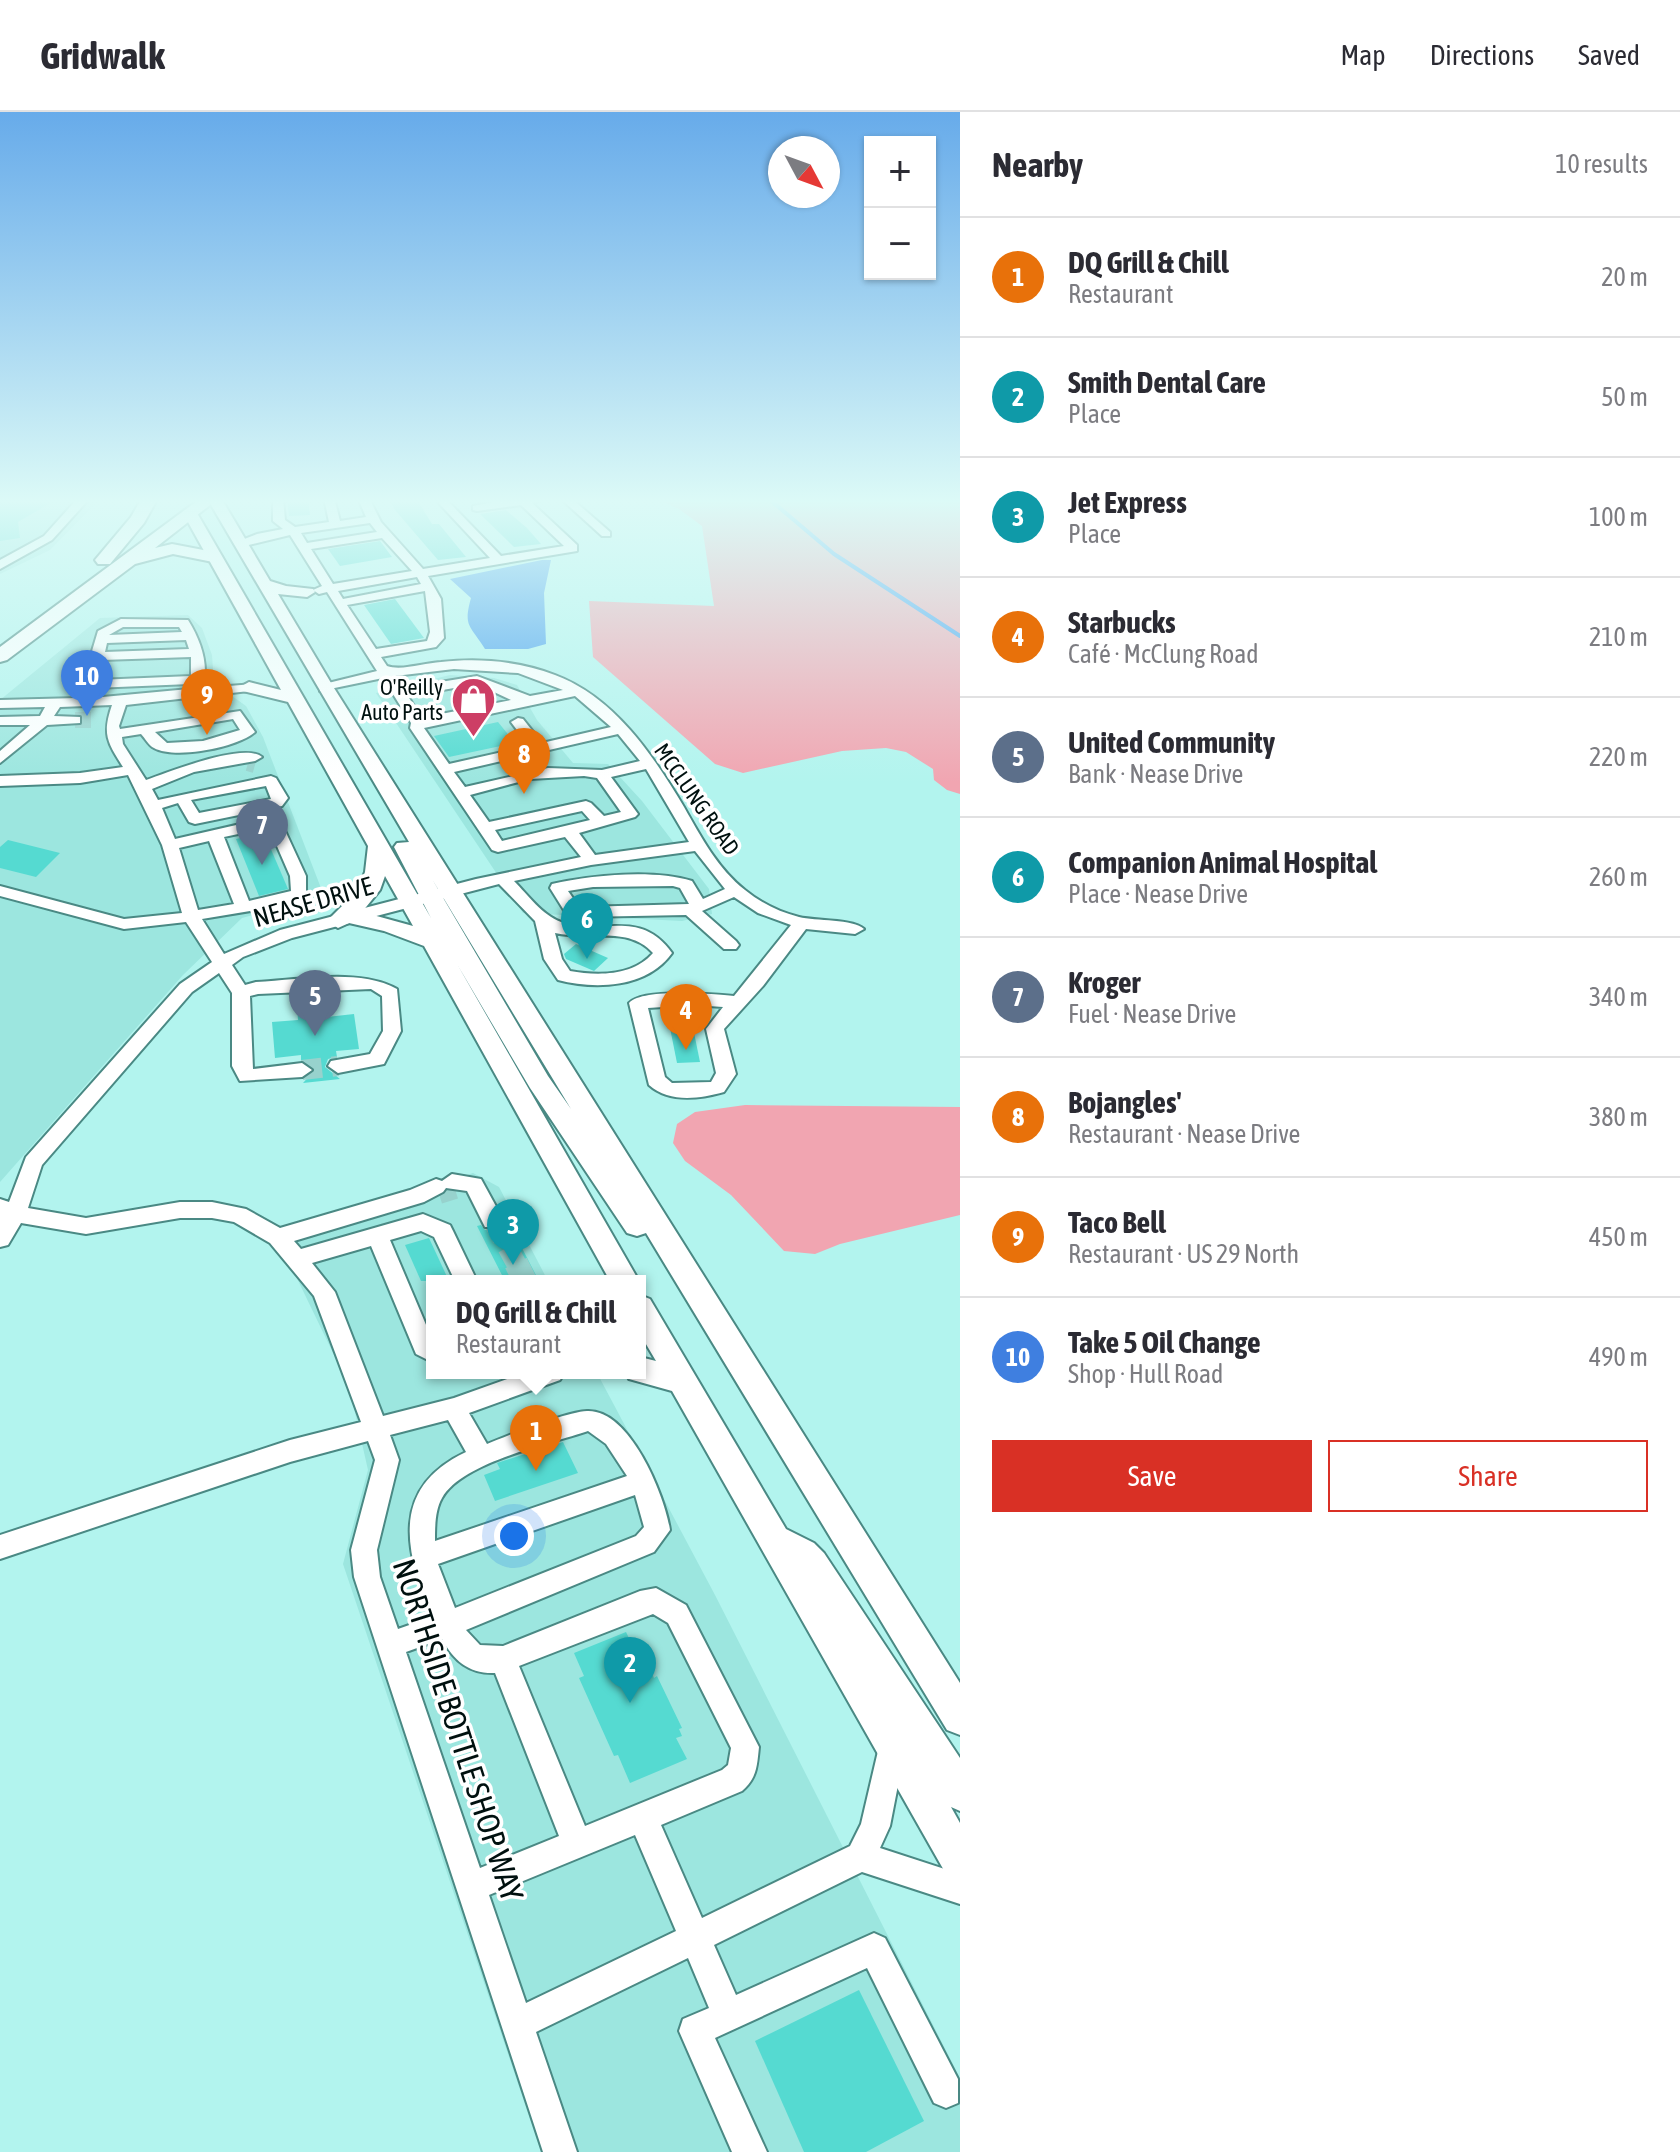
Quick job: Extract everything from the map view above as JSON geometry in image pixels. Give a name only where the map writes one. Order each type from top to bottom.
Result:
[{"type":"highway","points":[[0,636],[65,593]]},
{"type":"highway","points":[[0,656],[74,593]]},
{"type":"main road","points":[[234,593],[378,847],[431,896]]},
{"type":"main road","points":[[250,593],[269,627],[309,679],[325,688]]},
{"type":"main road","points":[[269,593],[325,688],[431,896],[431,941],[620,1275]]},
{"type":"main road","points":[[286,621],[286,604],[305,593]]},
{"type":"main road","points":[[249,687],[285,683]]},
{"type":"main road","points":[[249,687],[285,683],[303,694],[354,763],[431,896],[704,1304],[957,1710]]},
{"type":"main road","points":[[345,919],[374,887],[378,847]]},
{"type":"main road","points":[[345,919],[390,925],[431,941]]},
{"type":"main road","points":[[646,1317],[960,1860]]},
{"type":"main road","points":[[646,1371],[682,1380]]},
{"type":"main road","points":[[775,1540],[802,1554],[812,1564],[960,1792]]},
{"type":"street","points":[[331,593],[402,693],[406,711],[418,723]]},
{"type":"street","points":[[339,603],[394,593]]},
{"type":"street","points":[[373,654],[431,644],[437,638],[431,593]]},
{"type":"street","points":[[83,703],[104,631],[115,624],[180,621],[197,653],[197,687]]},
{"type":"street","points":[[98,656],[197,653]]},
{"type":"street","name":"MCCLUNG ROAD","points":[[325,688],[388,674],[452,665],[479,665],[533,674],[577,691],[596,704],[649,764],[699,846],[735,891],[771,913],[801,924],[855,929]]},
{"type":"street","points":[[402,693],[477,680],[500,691],[529,699]]},
{"type":"street","points":[[89,684],[249,687]]},
{"type":"street","points":[[0,704],[120,701],[197,687]]},
{"type":"street","points":[[493,707],[501,699],[500,691]]},
{"type":"street","points":[[418,723],[577,691]]},
{"type":"street","points":[[120,701],[114,728],[130,770],[153,806],[170,845],[191,916],[241,993],[242,1066],[247,1076],[302,1070]]},
{"type":"street","points":[[0,759],[45,719],[55,703]]},
{"type":"street","points":[[92,720],[114,728],[146,730],[229,714],[239,716],[248,732],[239,737],[182,749],[158,745],[146,730]]},
{"type":"street","points":[[0,721],[75,720]]},
{"type":"street","points":[[518,722],[538,748]]},
{"type":"street","points":[[418,723],[417,728],[444,770],[498,847],[630,814],[602,774]]},
{"type":"street","points":[[444,770],[618,730]]},
{"type":"street","points":[[142,787],[190,769],[250,761],[262,776],[271,781],[280,798],[277,803],[195,819],[183,799]]},
{"type":"street","points":[[459,793],[544,772],[578,768],[602,774],[649,764]]},
{"type":"street","points":[[0,781],[80,778],[130,770]]},
{"type":"street","points":[[153,806],[271,781]]},
{"type":"street","points":[[484,828],[586,806],[600,822]]},
{"type":"street","points":[[0,891],[124,924],[281,901],[300,894],[298,876],[276,827],[262,824],[170,845]]},
{"type":"street","points":[[569,831],[591,860]]},
{"type":"street","points":[[215,835],[243,906]]},
{"type":"street","name":"NEASE DRIVE","points":[[0,1239],[7,1210],[33,1162],[186,988],[222,964],[267,940],[502,878],[591,860],[699,846]]},
{"type":"street","points":[[545,870],[571,908],[581,912],[694,907],[735,891]]},
{"type":"street","points":[[502,878],[543,920],[561,929],[622,931],[648,937],[663,953],[656,964],[628,975],[584,981],[564,976],[553,959],[543,920]]},
{"type":"street","points":[[558,888],[593,882],[674,881],[686,885],[694,907],[730,945]]},
{"type":"street","points":[[739,1002],[694,999],[638,1003],[656,1080],[667,1090],[697,1091],[717,1087],[726,1074],[715,1029],[739,1002],[801,924]]},
{"type":"street","points":[[241,993],[256,988],[362,983],[375,984],[391,993],[392,1031],[377,1059],[338,1066]]},
{"type":"street","points":[[278,1237],[444,1188],[474,1184],[493,1221]]},
{"type":"street","points":[[390,1203],[404,1227]]},
{"type":"street","name":"NORTHSIDE BOTTLE SHOP WAY","points":[[7,1210],[86,1226],[180,1210],[212,1210],[239,1215],[278,1237],[324,1292],[387,1460],[364,1550],[367,1577],[560,2152]]},
{"type":"street","points":[[296,1259],[423,1222],[442,1231],[463,1275]]},
{"type":"street","points":[[377,1235],[426,1348]]},
{"type":"street","points":[[0,1547],[290,1451],[454,1408],[535,1379]]},
{"type":"street","points":[[454,1408],[482,1457]]},
{"type":"street","points":[[390,1645],[448,1624],[645,1544],[657,1530],[656,1517],[617,1438],[604,1427],[588,1421],[482,1457],[436,1485],[426,1508],[421,1537],[423,1557],[448,1624],[462,1651],[483,1662],[503,1659],[640,1604],[656,1601],[677,1614],[745,1747],[742,1772],[732,1781],[470,1887]]},
{"type":"street","points":[[423,1557],[641,1482]]},
{"type":"street","points":[[503,1659],[577,1844]]},
{"type":"street","points":[[516,2025],[861,1857],[875,1826],[892,1744]]},
{"type":"street","points":[[642,1817],[729,2016]]},
{"type":"street","points":[[861,1857],[960,1889]]},
{"type":"street","points":[[750,2152],[695,2031],[874,1949],[946,2091]]},
{"type":"shaded area","points":[[712,593],[960,593],[960,794],[947,790],[934,780],[933,769],[906,752],[886,748],[842,751],[743,773],[715,764],[593,657],[589,601],[714,606]]},
{"type":"shaded area","points":[[188,615],[202,628],[212,655],[214,683],[246,706],[263,737],[324,896],[242,918],[183,975],[0,1182],[0,700],[100,618]]},
{"type":"shaded area","points":[[450,675],[494,678],[517,685],[537,720],[573,763],[608,764],[642,801],[709,889],[712,914],[682,921],[523,913],[376,693]]},
{"type":"shaded area","points":[[745,1105],[960,1107],[960,1215],[840,1244],[815,1254],[784,1251],[731,1195],[685,1161],[673,1143],[677,1124],[695,1112]]},
{"type":"shaded area","points":[[473,1173],[499,1187],[545,1275],[426,1275],[426,1379],[600,1379],[715,1595],[960,2078],[960,2152],[541,2152],[343,1564],[368,1470],[349,1386],[291,1266],[268,1242]]},
{"type":"water","points":[[466,593],[544,593],[546,644],[528,649],[485,649],[468,621],[471,598]]},
{"type":"building","points":[[395,599],[424,638],[391,644],[364,605]]},
{"type":"building","name":"O'Reilly Auto Parts","points":[[498,722],[515,743],[449,757],[434,736]]},
{"type":"building","points":[[264,833],[288,889],[259,896],[236,839]]},
{"type":"building","points":[[8,840],[60,853],[36,877],[0,868],[0,847]]},
{"type":"building","points":[[576,944],[608,958],[594,971],[566,959],[564,954]]},
{"type":"building","points":[[326,1004],[327,1017],[354,1014],[359,1049],[336,1051],[337,1057],[328,1059],[325,1067],[340,1079],[303,1083],[315,1070],[301,1060],[301,1055],[275,1058],[272,1022],[298,1020],[297,1007]]},
{"type":"building","points":[[668,1018],[691,1018],[700,1062],[677,1063]]},
{"type":"building","points":[[506,1217],[536,1275],[502,1275],[477,1226],[481,1225],[485,1230],[501,1230],[507,1222]]},
{"type":"building","points":[[429,1238],[446,1275],[426,1275],[426,1281],[421,1281],[405,1245]]},
{"type":"building","points":[[563,1442],[578,1473],[495,1501],[484,1475],[500,1469],[497,1463]]},
{"type":"building","points":[[626,1632],[638,1657],[643,1655],[654,1678],[657,1676],[682,1728],[679,1729],[682,1736],[676,1738],[687,1759],[630,1783],[618,1755],[614,1756],[579,1678],[584,1676],[574,1653]]},
{"type":"building","points":[[859,1990],[924,2121],[866,2152],[804,2152],[755,2041]]},
{"type":"waterway","points":[[894,593],[960,636]]},
{"type":"tunnel","points":[[75,720],[92,720]]},
{"type":"tunnel","points":[[248,763],[255,765]]},
{"type":"tunnel","points":[[302,1070],[338,1066]]},
{"type":"tunnel","points":[[439,1194],[455,1189]]},
{"type":"tunnel","points":[[493,1221],[517,1265]]},
{"type":"tunnel","points":[[517,1265],[522,1275]]},
{"type":"place","name":"Take 5 Oil Change","points":[[87,716]]},
{"type":"place","name":"Taco Bell","points":[[207,735]]},
{"type":"place","name":"O'Reilly Auto Parts","points":[[474,739]]},
{"type":"place","name":"Bojangles'","points":[[524,794]]},
{"type":"place","name":"Kroger","points":[[262,865]]},
{"type":"place","name":"Companion Animal Hospital","points":[[587,959]]},
{"type":"place","name":"United Community","points":[[315,1036]]},
{"type":"place","name":"Starbucks","points":[[686,1050]]},
{"type":"place","name":"Jet Express","points":[[513,1265]]},
{"type":"place","name":"DQ Grill & Chill","points":[[536,1471]]},
{"type":"place","name":"Smith Dental Care","points":[[630,1703]]}]
